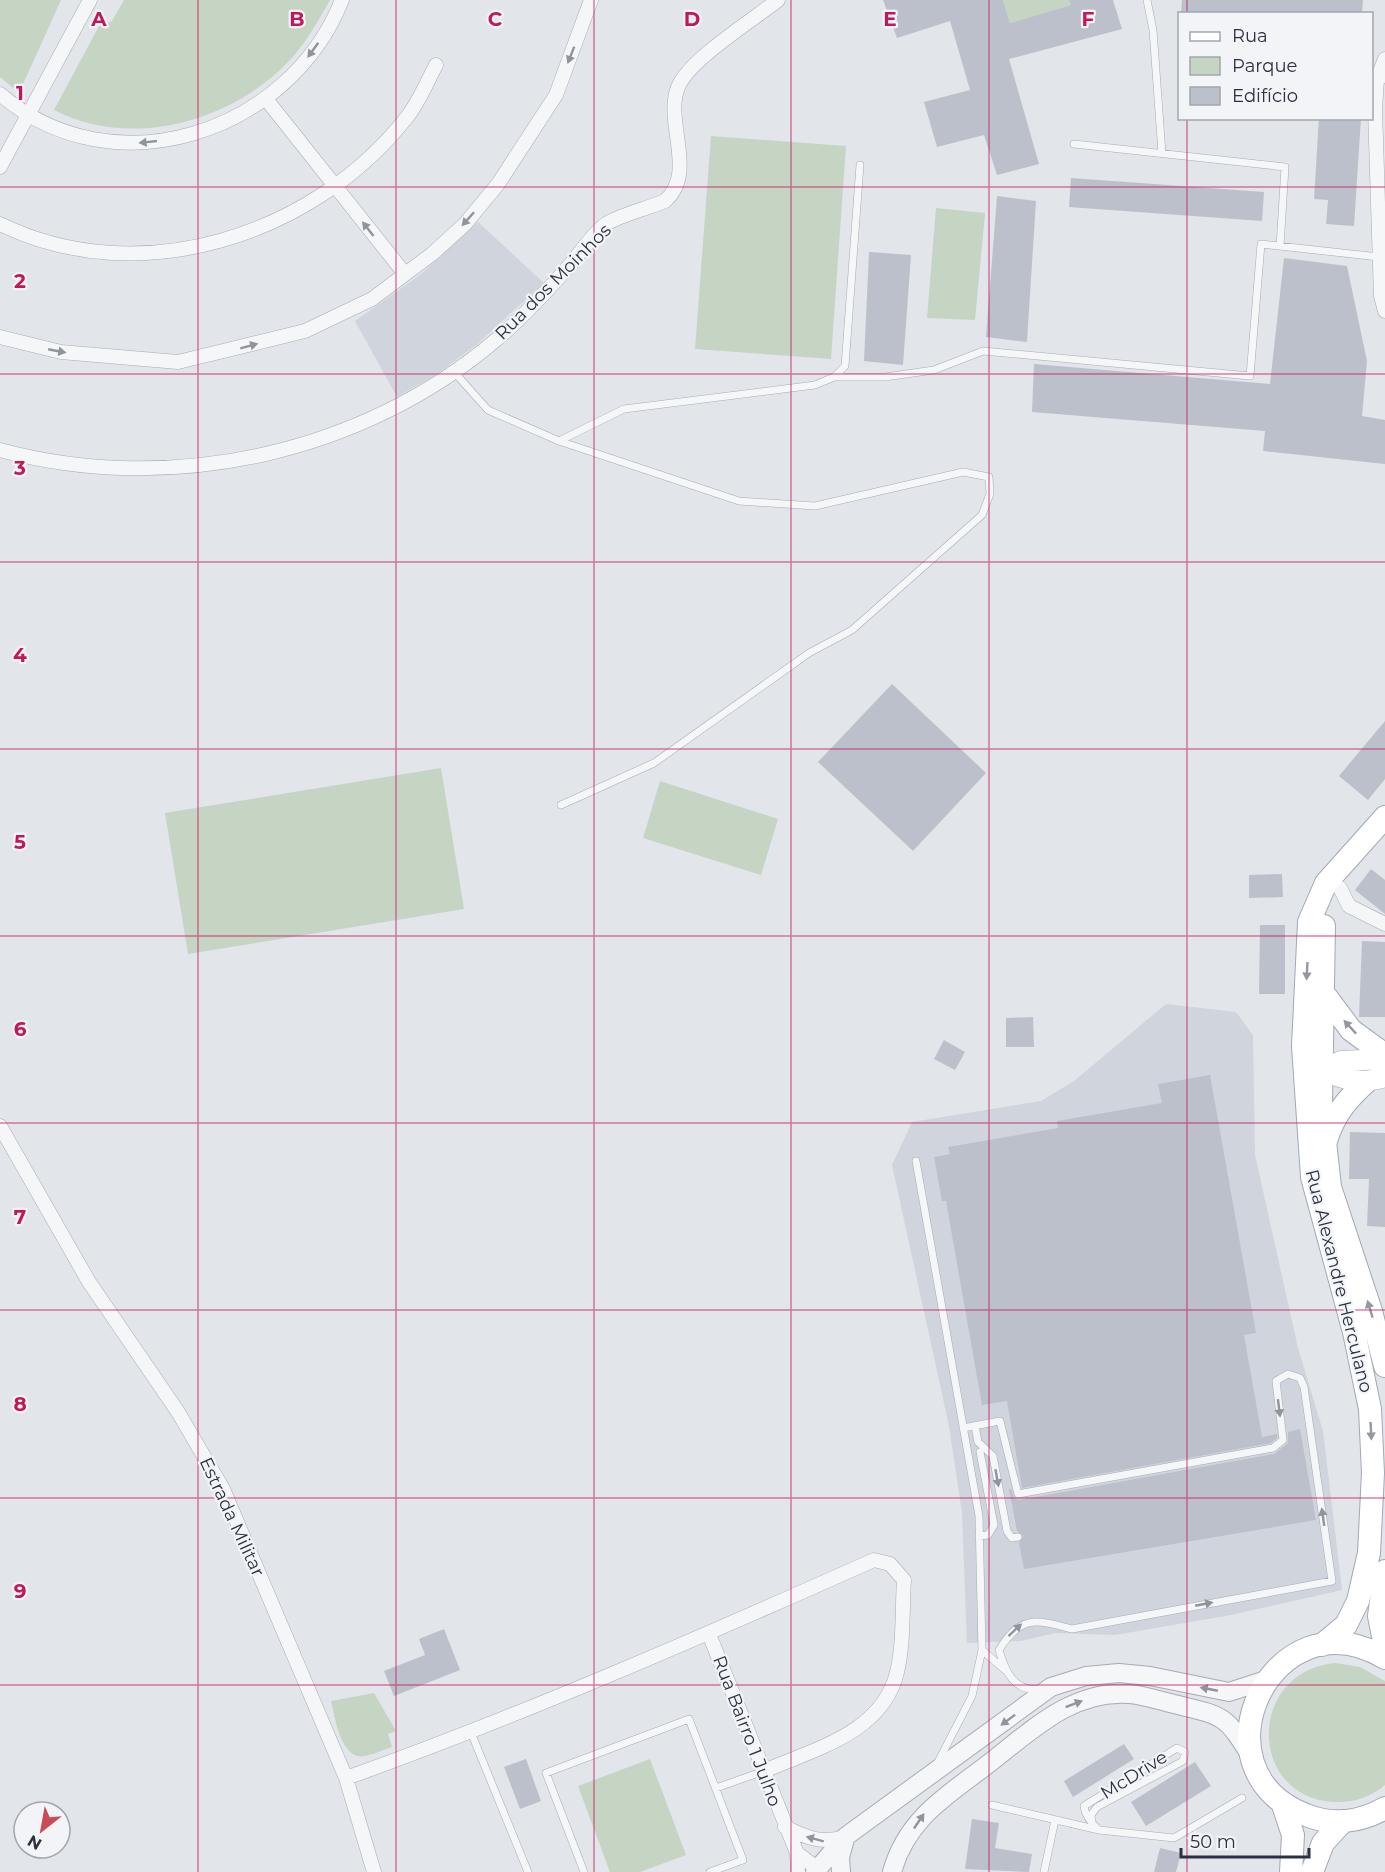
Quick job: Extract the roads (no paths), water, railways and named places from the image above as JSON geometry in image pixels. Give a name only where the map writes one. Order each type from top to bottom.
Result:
[{"type":"main road","name":"Rua Alexandre Herculano","points":[[1385,817],[1326,883],[1309,922],[1303,1046],[1314,1070],[1321,1106],[1330,1187],[1371,1311],[1385,1366]]},
{"type":"main road","name":"Rua Alexandre Herculano","points":[[1322,1645],[1346,1625],[1358,1601],[1369,1553],[1373,1473],[1370,1409],[1354,1332],[1311,1177],[1314,1070],[1322,991],[1323,928],[1359,844]]},
{"type":"main road","points":[[1322,991],[1351,1030],[1385,1057]]},
{"type":"main road","points":[[1314,1070],[1341,1061],[1385,1057]]},
{"type":"main road","points":[[1314,1070],[1341,1079],[1376,1080]]},
{"type":"main road","points":[[1325,1145],[1332,1122],[1347,1098],[1376,1080]]},
{"type":"main road","points":[[1385,1571],[1379,1616],[1385,1646]]},
{"type":"main road","points":[[1385,1658],[1355,1646],[1322,1645],[1291,1657],[1266,1680],[1251,1714],[1249,1734],[1253,1759],[1264,1782],[1282,1802],[1308,1816],[1343,1821],[1363,1818],[1385,1808]]},
{"type":"main road","points":[[1282,1802],[1293,1835],[1291,1872]]},
{"type":"main road","points":[[1312,1872],[1323,1843],[1343,1821]]},
{"type":"street","points":[[0,167],[90,0]]},
{"type":"street","points":[[0,94],[27,117],[89,140],[137,143],[189,135],[235,118],[266,99],[298,70],[326,32],[342,0]]},
{"type":"street","points":[[0,337],[61,352],[178,362],[305,332],[372,299],[465,224],[498,184],[556,95],[591,0]]},
{"type":"street","name":"Rua dos Moinhos","points":[[0,450],[26,458],[99,469],[175,468],[245,459],[324,439],[420,395],[455,373],[515,324],[607,224],[665,201],[671,196],[678,175],[680,156],[675,109],[681,81],[711,52],[778,0]]},
{"type":"street","points":[[1385,59],[1381,77],[1379,257],[1381,296],[1385,310]]},
{"type":"street","points":[[0,224],[51,245],[93,253],[146,254],[214,244],[269,223],[313,201],[334,186],[376,151],[408,116],[436,65]]},
{"type":"street","points":[[266,99],[405,274]]},
{"type":"street","points":[[1340,888],[1349,906],[1385,924]]},
{"type":"street","name":"Estrada Militar","points":[[0,1126],[89,1282],[178,1412],[223,1489],[346,1778],[373,1871]]},
{"type":"street","points":[[346,1778],[709,1634],[874,1560],[890,1564],[904,1580],[900,1655],[892,1689],[874,1714],[856,1730],[764,1771]]},
{"type":"street","name":"Rua Bairro 1 Julho","points":[[709,1634],[796,1852]]},
{"type":"street","points":[[796,1852],[818,1871],[846,1837],[928,1780],[1051,1688],[1086,1676],[1119,1673],[1150,1676],[1229,1692],[1266,1680]]},
{"type":"street","points":[[892,1872],[898,1852],[925,1812],[1065,1707],[1096,1695],[1130,1694],[1223,1718],[1235,1730],[1253,1759]]},
{"type":"street","points":[[785,1827],[813,1840],[828,1842],[846,1837]]},
{"type":"street","points":[[841,1872],[840,1857],[846,1837]]},
{"type":"street","points":[[796,1852],[798,1872]]},
{"type":"lane","points":[[1147,0],[1153,30],[1162,153]]},
{"type":"lane","points":[[1074,144],[1286,167],[1280,246]]},
{"type":"lane","points":[[834,378],[845,366],[860,165]]},
{"type":"lane","points":[[559,441],[624,409],[815,385],[834,378],[885,377],[934,370],[983,351],[1250,376],[1261,244],[1379,257]]},
{"type":"lane","points":[[455,373],[488,410],[559,441],[739,501],[815,506],[963,472],[988,477],[990,494],[982,515],[852,630],[809,653],[654,763],[561,805]]},
{"type":"lane","points":[[916,1161],[979,1516],[982,1650],[972,1696],[956,1731],[928,1780]]},
{"type":"lane","points":[[963,1428],[1000,1421],[1018,1494],[1273,1448],[1283,1440],[1276,1381],[1288,1374],[1300,1378],[1304,1387],[1332,1581],[1072,1629],[1034,1621],[1022,1623],[1008,1636],[999,1650],[1005,1670]]},
{"type":"lane","points":[[975,1426],[978,1442],[993,1456],[1006,1531],[1012,1538],[1018,1537]]},
{"type":"lane","points":[[979,1536],[991,1533],[994,1525],[980,1452]]},
{"type":"lane","points":[[982,1650],[1016,1683],[1032,1690],[1051,1688]]},
{"type":"lane","points":[[584,1872],[546,1773],[689,1719],[743,1860],[710,1872]]},
{"type":"lane","points":[[470,1730],[528,1872]]},
{"type":"lane","name":"McDrive","points":[[1092,1822],[1091,1815],[1097,1807],[1183,1761],[1185,1752],[1177,1748],[1084,1806],[1085,1814],[1092,1822],[1099,1830]]},
{"type":"lane","points":[[716,1788],[764,1771]]},
{"type":"lane","points":[[992,1805],[1099,1830],[1174,1838],[1242,1798]]},
{"type":"lane","points":[[1044,1872],[1055,1820]]}]
